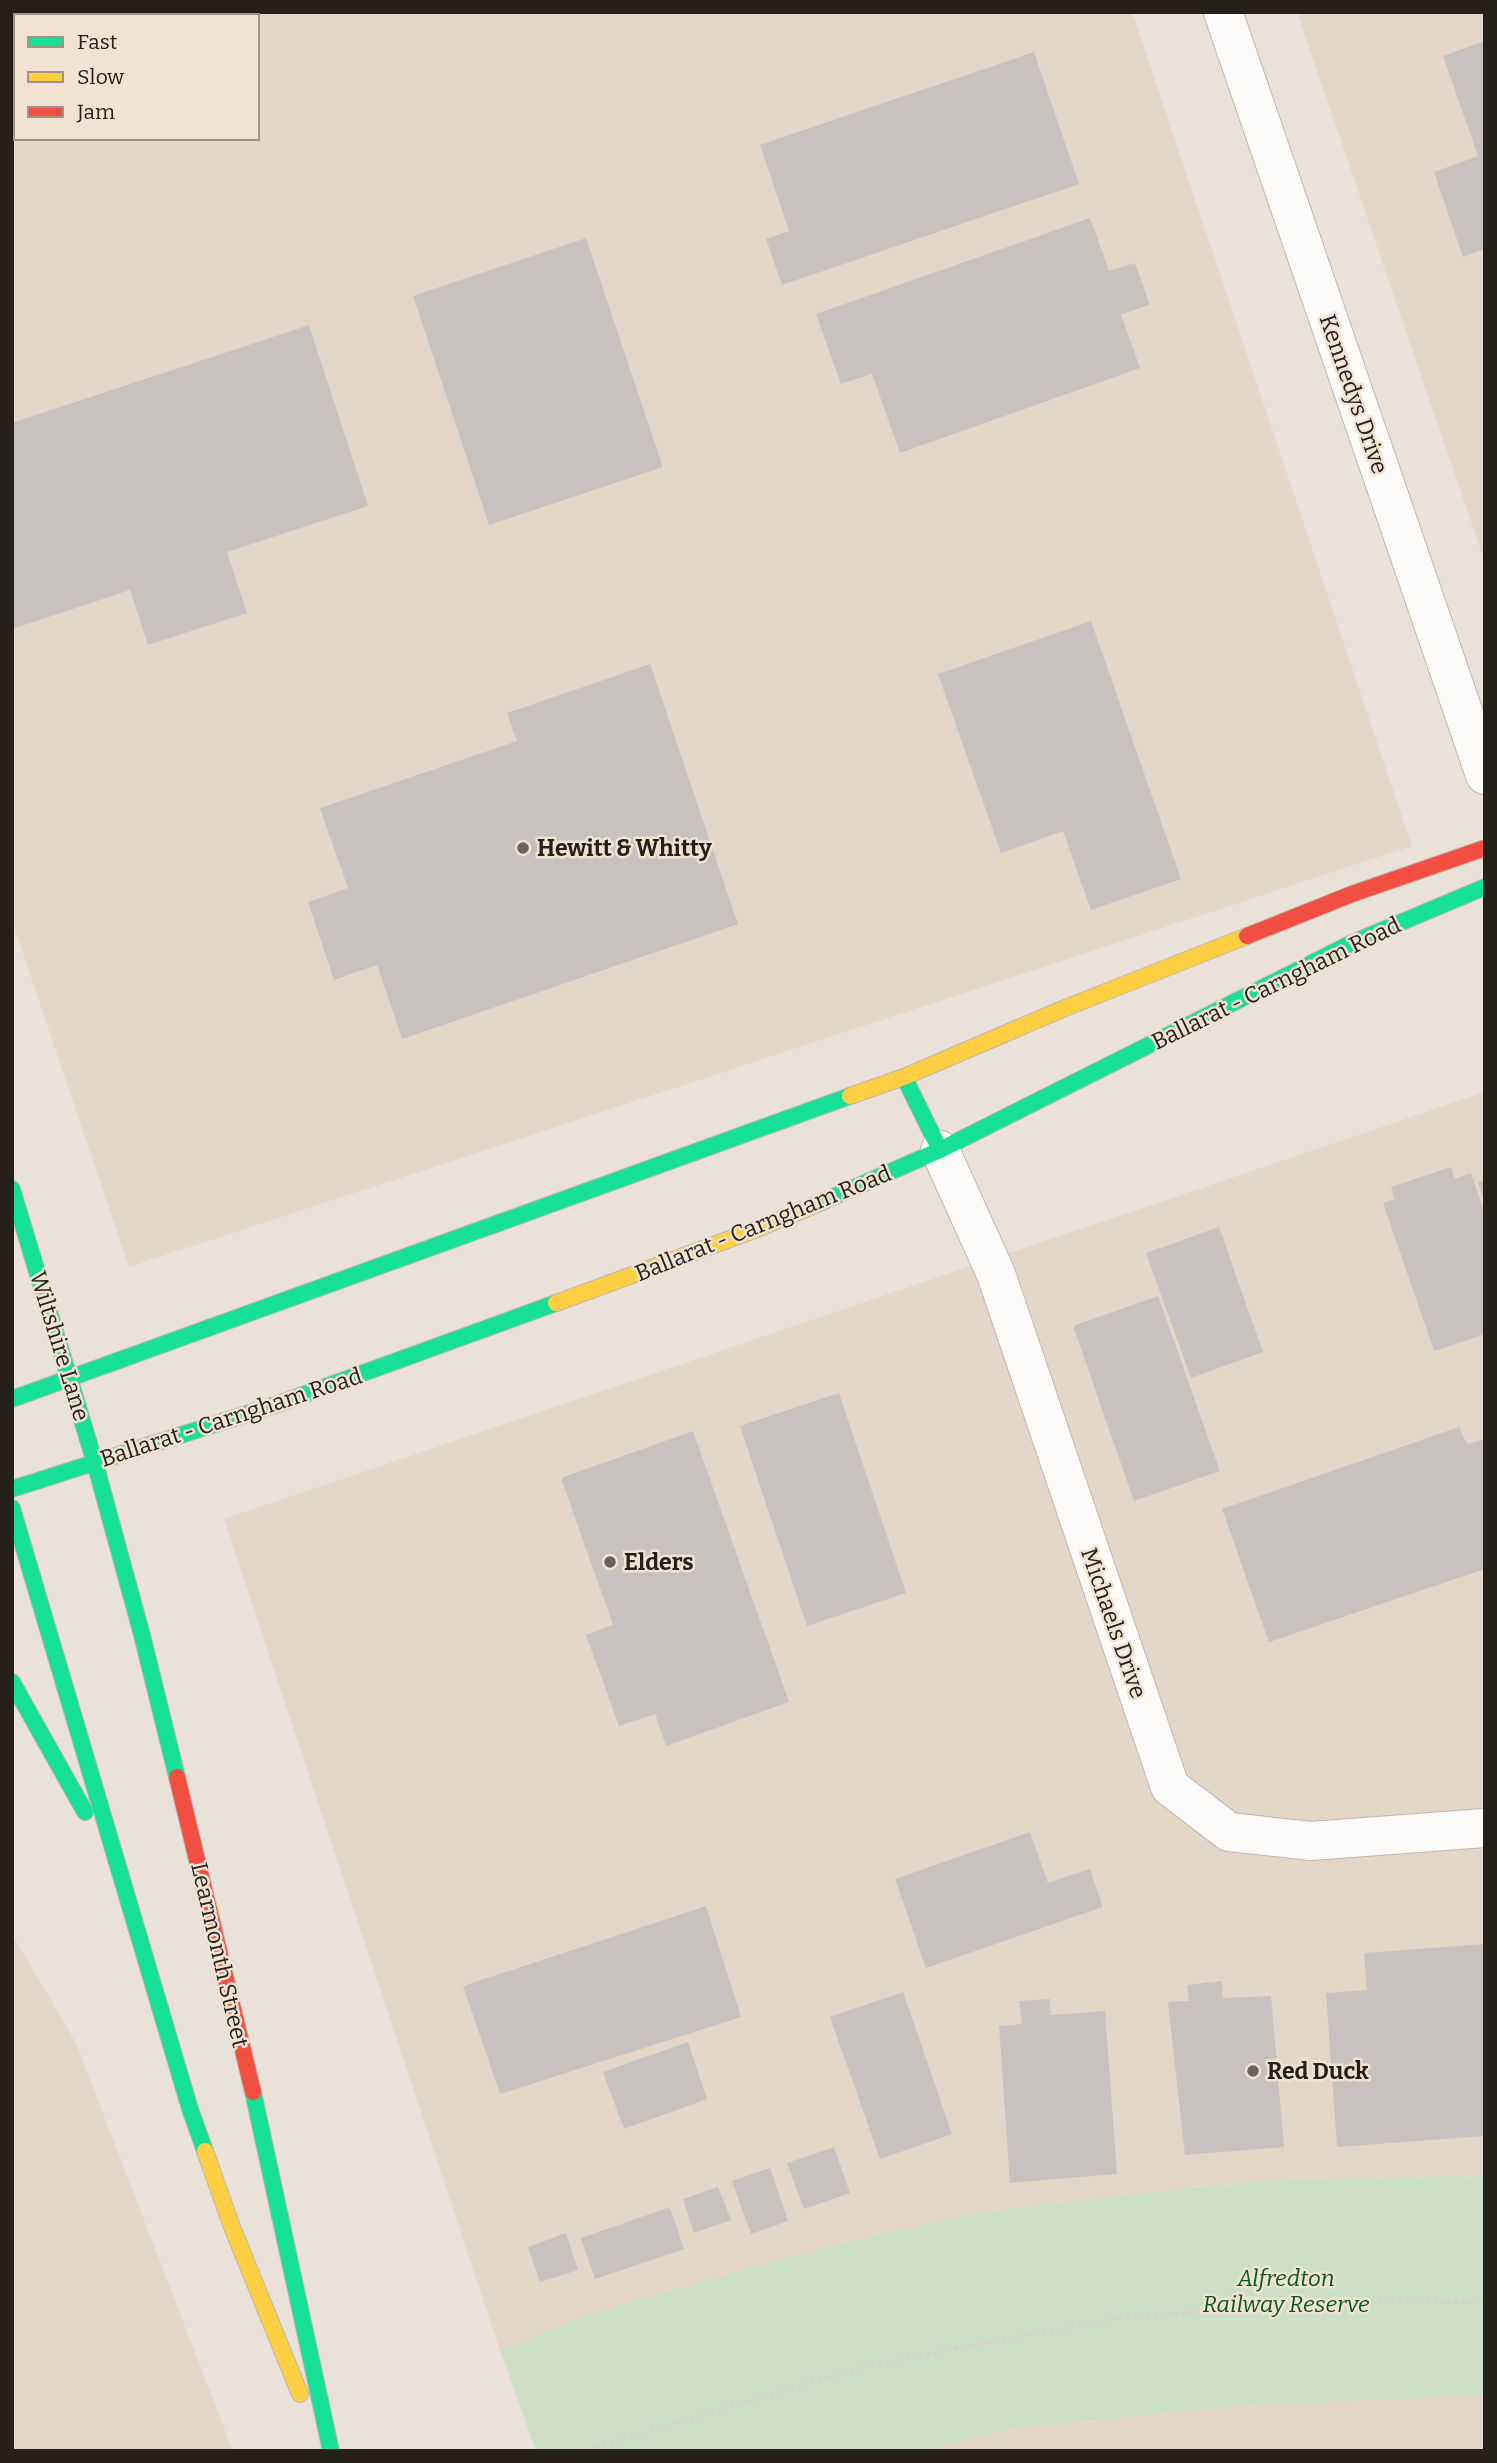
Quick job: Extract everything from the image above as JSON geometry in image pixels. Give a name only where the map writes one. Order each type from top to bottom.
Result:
[{"type":"main road","name":"Ballarat - Carngham Road","points":[[12,1399],[904,1077],[1065,1008],[1352,894],[1485,848]]},
{"type":"main road","name":"Ballarat - Carngham Road","points":[[12,1489],[278,1404],[757,1228],[940,1150],[1352,943],[1485,887]]},
{"type":"main road","points":[[904,1077],[940,1150]]},
{"type":"main road","name":"Wiltshire Lane","points":[[12,1189],[95,1462]]},
{"type":"main road","name":"Learmonth Street","points":[[95,1462],[142,1635],[240,2035],[331,2451]]},
{"type":"main road","points":[[12,1508],[190,2109],[211,2171],[323,2451]]},
{"type":"main road","points":[[12,1682],[119,1872]]},
{"type":"street","name":"Kennedys Drive","points":[[1223,12],[1485,775]]},
{"type":"street","name":"Michaels Drive","points":[[940,1150],[996,1275],[1170,1787],[1229,1832],[1311,1841],[1485,1828]]},
{"type":"path","points":[[583,2451],[863,2367],[1115,2318],[1354,2301],[1485,2302]]},
{"type":"shaded area","points":[[12,12],[1132,12],[1412,846],[129,1267],[12,921]]},
{"type":"shaded area","points":[[1297,12],[1485,12],[1485,563]]},
{"type":"shaded area","points":[[1485,1092],[1485,2176],[1279,2179],[980,2213],[880,2234],[767,2263],[586,2315],[500,2350],[224,1519]]},
{"type":"shaded area","points":[[12,1934],[76,2043],[233,2451],[12,2451]]},
{"type":"shaded area","points":[[1485,2395],[1485,2451],[919,2451],[1015,2428],[1240,2406]]},
{"type":"green space","name":"Alfredton Railway Reserve","points":[[1485,2176],[1485,2395],[1240,2406],[1015,2428],[919,2451],[536,2451],[500,2350],[586,2315],[767,2263],[880,2234],[980,2213],[1279,2179]]},
{"type":"building","points":[[12,12],[244,12],[14,14],[12,93]]},
{"type":"building","points":[[1485,41],[1485,249],[1463,257],[1434,172],[1478,156],[1443,56]]},
{"type":"building","points":[[1034,52],[1079,184],[782,285],[766,239],[789,231],[760,145]]},
{"type":"building","points":[[1090,218],[1109,271],[1135,263],[1150,305],[1121,314],[1140,368],[900,453],[872,374],[841,384],[816,314]]},
{"type":"building","points":[[586,238],[663,467],[489,525],[413,296]]},
{"type":"building","points":[[309,325],[368,506],[227,552],[247,613],[148,645],[130,590],[12,629],[12,423]]},
{"type":"building","points":[[1091,621],[1181,879],[1091,910],[1063,831],[1001,853],[938,674]]},
{"type":"building","name":"Hewitt & Whitty","points":[[650,664],[738,924],[402,1039],[377,965],[334,980],[308,902],[348,888],[320,808],[517,741],[507,713]]},
{"type":"building","points":[[1451,1167],[1455,1179],[1471,1173],[1485,1214],[1485,1334],[1434,1351],[1383,1203],[1395,1199],[1391,1187]]},
{"type":"building","points":[[1485,1180],[1485,1201],[1484,1201],[1478,1182]]},
{"type":"building","points":[[1219,1227],[1263,1352],[1191,1378],[1146,1253]]},
{"type":"building","points":[[1158,1296],[1220,1471],[1134,1501],[1073,1326]]},
{"type":"building","points":[[839,1393],[906,1593],[807,1626],[740,1426]]},
{"type":"building","points":[[1459,1427],[1467,1444],[1485,1439],[1485,1569],[1269,1642],[1222,1509]]},
{"type":"building","points":[[693,1431],[789,1702],[666,1746],[655,1714],[619,1726],[586,1635],[613,1625],[561,1478]]},
{"type":"building","points":[[1030,1832],[1048,1883],[1090,1869],[1103,1907],[926,1968],[895,1879]]},
{"type":"building","points":[[706,1906],[741,2017],[500,2094],[463,1986]]},
{"type":"building","points":[[1485,1944],[1485,2136],[1337,2147],[1326,1993],[1367,1990],[1364,1953]]},
{"type":"building","points":[[1222,1981],[1223,1998],[1271,1996],[1284,2147],[1185,2155],[1168,2002],[1189,2001],[1187,1985]]},
{"type":"building","points":[[903,1992],[952,2134],[880,2159],[830,2017]]},
{"type":"building","points":[[1050,1999],[1051,2015],[1105,2011],[1117,2174],[1010,2183],[999,2026],[1022,2024],[1019,2001]]},
{"type":"building","points":[[688,2042],[707,2099],[624,2129],[603,2072]]},
{"type":"building","points":[[834,2147],[850,2193],[804,2209],[787,2163]]},
{"type":"building","points":[[770,2168],[788,2221],[751,2234],[732,2181]]},
{"type":"building","points":[[718,2187],[731,2220],[694,2233],[683,2199]]},
{"type":"building","points":[[670,2207],[684,2249],[595,2279],[581,2238]]},
{"type":"building","points":[[566,2233],[578,2270],[540,2282],[528,2247]]},
{"type":"traffic: fast","points":[[815,1205],[940,1150],[1352,943],[1485,887]]},
{"type":"traffic: fast","points":[[904,1077],[940,1150]]},
{"type":"traffic: fast","points":[[12,1399],[850,1096]]},
{"type":"traffic: fast","points":[[12,1189],[95,1463],[177,1777]]},
{"type":"traffic: fast","points":[[12,1489],[278,1404],[556,1303]]},
{"type":"traffic: fast","points":[[12,1508],[190,2109],[205,2151]]},
{"type":"traffic: fast","points":[[12,1682],[85,1812]]},
{"type":"traffic: fast","points":[[253,2092],[331,2451]]},
{"type":"traffic: slow","points":[[850,1096],[904,1077],[1065,1008],[1247,936]]},
{"type":"traffic: slow","points":[[556,1303],[815,1205]]},
{"type":"traffic: slow","points":[[205,2151],[232,2227],[300,2394]]},
{"type":"traffic: jam","points":[[1247,936],[1352,894],[1485,848]]},
{"type":"traffic: jam","points":[[177,1777],[253,2092]]},
{"type":"place","name":"Hewitt & Whitty","points":[[523,848]]},
{"type":"place","name":"Elders","points":[[610,1562]]},
{"type":"place","name":"Red Duck","points":[[1253,2071]]}]
